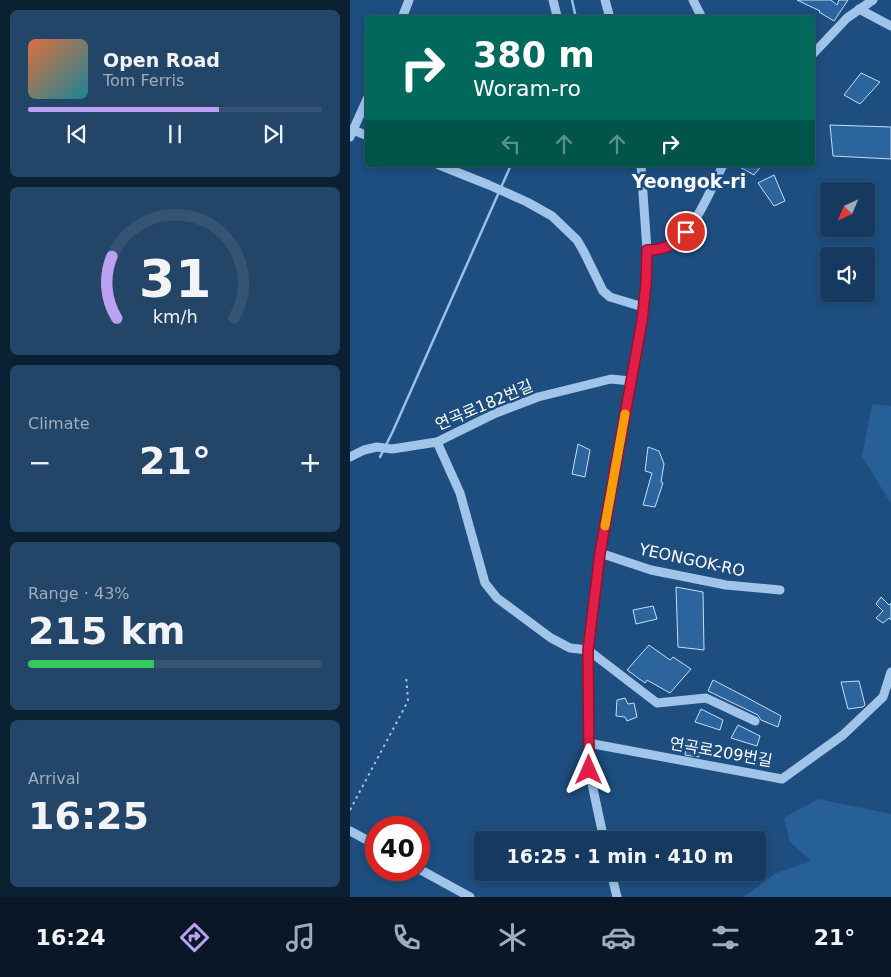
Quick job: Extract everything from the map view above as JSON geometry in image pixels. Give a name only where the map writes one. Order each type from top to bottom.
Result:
[{"type":"street","points":[[403,15],[409,0]]},
{"type":"street","points":[[553,0],[557,15]]},
{"type":"street","points":[[605,0],[609,15]]},
{"type":"street","points":[[693,0],[700,15]]},
{"type":"street","points":[[815,52],[847,18],[873,0]]},
{"type":"street","points":[[859,9],[891,26]]},
{"type":"street","points":[[365,103],[352,133],[365,135]]},
{"type":"street","points":[[444,167],[528,202],[552,216],[576,240],[603,291],[610,297],[643,307]]},
{"type":"street","points":[[602,831],[589,770],[588,650],[600,553],[631,382],[646,284],[647,250],[641,167]]},
{"type":"street","points":[[647,250],[666,248],[676,243],[686,232],[700,211],[722,167]]},
{"type":"street","name":"연곡로182번길","points":[[350,458],[364,450],[377,447],[392,449],[436,442],[496,413],[538,397],[611,379],[631,382]]},
{"type":"street","points":[[436,442],[460,493],[485,583],[497,598],[551,638],[570,648],[588,650],[657,703],[706,698],[755,720]]},
{"type":"street","name":"YEONGOK-RO","points":[[600,553],[651,570],[726,585],[780,590]]},
{"type":"street","name":"연곡로209번길","points":[[588,743],[782,779],[843,735],[883,697],[891,672]]},
{"type":"street","points":[[350,830],[365,839]]},
{"type":"street","points":[[430,874],[470,897]]},
{"type":"street","points":[[614,881],[618,897]]},
{"type":"path","points":[[350,810],[408,701],[406,675]]},
{"type":"shaded area","points":[[872,404],[891,406],[891,504],[862,456]]},
{"type":"shaded area","points":[[818,799],[891,814],[891,897],[744,897],[774,874],[811,861],[790,842],[784,818]]},
{"type":"building","points":[[797,0],[831,0],[837,5],[839,0],[848,0],[834,21],[820,11]]},
{"type":"building","points":[[861,73],[880,82],[860,104],[844,95]]},
{"type":"building","points":[[830,125],[891,127],[891,159],[833,156]]},
{"type":"building","points":[[740,167],[760,167],[754,175]]},
{"type":"building","points":[[774,175],[785,201],[774,206],[758,183]]},
{"type":"building","points":[[578,444],[590,450],[585,477],[572,474]]},
{"type":"building","points":[[648,447],[659,451],[664,464],[661,482],[663,483],[655,507],[643,505],[652,473],[645,471]]},
{"type":"building","points":[[676,587],[703,592],[704,650],[678,647]]},
{"type":"building","points":[[881,597],[889,605],[891,603],[891,620],[889,618],[883,623],[876,618],[883,611],[876,604]]},
{"type":"building","points":[[653,606],[657,619],[636,624],[633,610]]},
{"type":"building","points":[[649,645],[670,660],[673,657],[691,669],[670,693],[647,680],[645,683],[627,670]]},
{"type":"building","points":[[713,680],[781,716],[778,727],[761,720],[758,715],[708,691]]},
{"type":"building","points":[[859,681],[865,705],[848,709],[841,682]]},
{"type":"building","points":[[625,698],[628,704],[634,703],[637,717],[627,721],[625,717],[616,716],[617,700]]},
{"type":"building","points":[[701,709],[723,720],[720,730],[695,722]]},
{"type":"building","points":[[738,725],[760,736],[757,746],[731,738]]},
{"type":"building","points":[[687,738],[699,741],[699,757],[685,755]]},
{"type":"waterway","points":[[572,0],[575,15]]},
{"type":"waterway","points":[[380,457],[510,167]]},
{"type":"slow traffic","points":[[605,526],[625,414]]},
{"type":"district","name":"Yeongok-ri","points":[[689,181]]},
{"type":"route","points":[[589,770],[588,650],[600,553],[642,321],[647,250],[666,248],[676,243],[686,232]]}]
